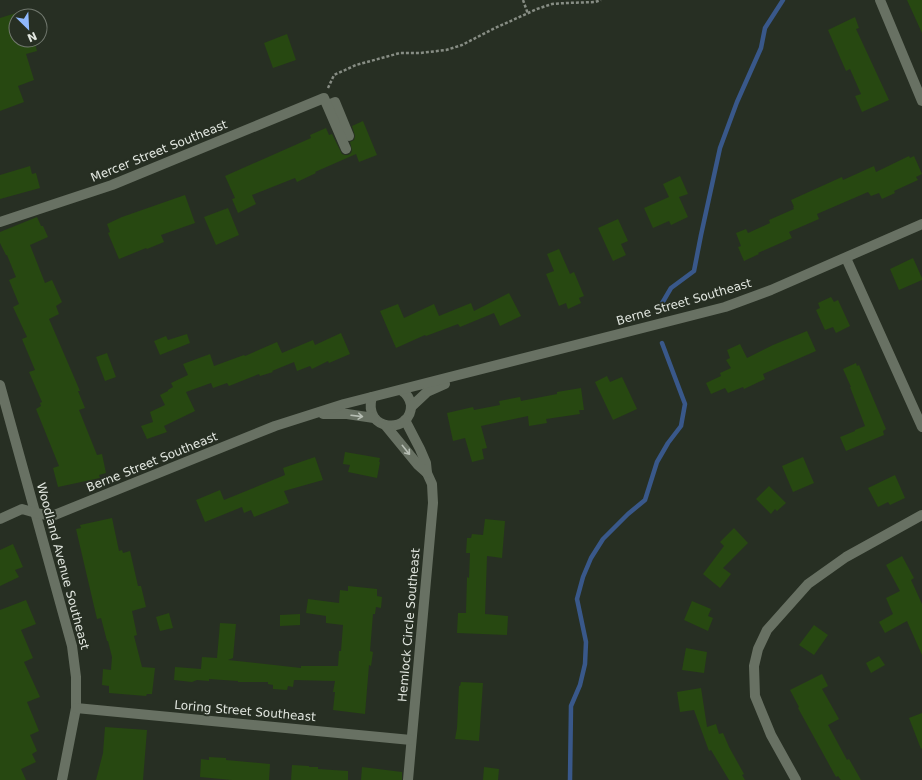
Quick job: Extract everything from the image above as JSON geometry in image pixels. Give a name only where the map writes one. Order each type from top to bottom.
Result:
[{"type":"street","points":[[880,0],[922,101]]},
{"type":"street","points":[[346,150],[326,102],[335,102],[348,136]]},
{"type":"street","name":"Mercer Street Southeast","points":[[0,222],[112,185],[326,102]]},
{"type":"street","name":"Berne Street Southeast","points":[[0,519],[22,510],[52,516],[275,426],[344,404],[725,307],[771,290],[922,224]]},
{"type":"street","points":[[846,258],[922,427]]},
{"type":"street","name":"Berne Street Southeast","points":[[405,420],[411,407],[427,392],[459,378],[490,367]]},
{"type":"street","name":"Woodland Avenue Southeast","points":[[0,386],[72,646],[76,677],[76,708],[62,780]]},
{"type":"street","points":[[402,390],[407,394],[411,407]]},
{"type":"street","points":[[372,397],[370,405],[374,418]]},
{"type":"street","name":"Berne Street Southeast","points":[[313,414],[346,414],[374,418],[379,423],[386,426]]},
{"type":"street","points":[[386,426],[400,424],[405,420]]},
{"type":"street","name":"Hemlock Circle Southeast","points":[[405,420],[426,463],[427,473],[432,484],[433,503],[408,780]]},
{"type":"street","name":"Hemlock Circle Southeast","points":[[386,426],[418,465],[427,473]]},
{"type":"street","points":[[796,780],[770,735],[756,696],[754,666],[758,649],[767,630],[808,584],[846,557],[922,515]]},
{"type":"street","name":"Loring Street Southeast","points":[[76,708],[412,740]]},
{"type":"path","points":[[523,0],[528,14]]},
{"type":"path","points":[[326,102],[334,75],[350,68],[400,53],[433,52],[462,45],[493,29],[537,9],[552,4],[566,2],[595,2],[601,0]]},
{"type":"building","points":[[907,0],[922,0],[922,33]]},
{"type":"building","points":[[8,16],[8,48],[36,48],[37,51],[26,54],[34,80],[18,86],[24,102],[0,111],[0,18]]},
{"type":"building","points":[[855,17],[859,28],[856,29],[889,100],[862,112],[855,96],[861,94],[850,69],[846,71],[828,30]]},
{"type":"building","points":[[287,34],[296,60],[273,68],[264,43]]},
{"type":"building","points":[[363,121],[377,155],[359,162],[356,154],[315,172],[316,173],[297,182],[295,178],[252,195],[256,204],[238,213],[232,199],[235,198],[225,176],[311,138],[310,135],[326,128],[329,135],[332,134],[342,154],[348,155],[352,150],[350,142],[354,140],[355,136],[352,126]]},
{"type":"building","points":[[909,156],[910,158],[914,156],[922,174],[916,177],[918,180],[894,191],[895,193],[882,199],[879,193],[871,196],[868,192],[817,214],[819,219],[789,232],[792,238],[744,261],[738,247],[741,246],[736,233],[746,229],[748,233],[770,223],[769,220],[794,209],[791,200],[833,181],[842,177],[843,180],[874,166],[876,172]]},
{"type":"building","points":[[30,166],[32,174],[36,173],[40,188],[0,199],[0,175]]},
{"type":"building","points":[[680,176],[688,194],[679,197],[688,217],[671,225],[669,221],[653,228],[644,208],[669,197],[663,184]]},
{"type":"building","points":[[185,195],[195,223],[161,235],[164,242],[119,259],[108,233],[110,232],[107,224],[122,217]]},
{"type":"building","points":[[228,208],[239,235],[216,245],[204,217]]},
{"type":"building","points":[[37,217],[48,237],[30,245],[45,283],[52,280],[62,302],[56,306],[59,314],[49,319],[80,391],[78,391],[85,408],[79,410],[97,455],[102,454],[106,473],[99,475],[100,478],[58,487],[53,468],[59,466],[36,409],[41,406],[40,403],[42,402],[29,372],[35,370],[22,339],[27,337],[13,307],[19,304],[9,280],[16,277],[7,255],[0,243],[0,232]]},
{"type":"building","points":[[618,219],[628,241],[621,244],[626,255],[613,261],[598,228]]},
{"type":"building","points":[[559,249],[570,274],[574,272],[584,296],[579,298],[581,303],[568,309],[566,303],[559,306],[546,274],[554,271],[547,254]]},
{"type":"building","points":[[913,258],[922,280],[899,290],[890,269]]},
{"type":"building","points":[[509,293],[521,316],[500,326],[494,313],[460,327],[458,324],[426,336],[425,335],[396,348],[380,311],[398,304],[404,318],[434,304],[439,316],[471,303],[474,311]]},
{"type":"building","points":[[831,297],[834,302],[838,300],[850,326],[836,333],[833,327],[825,330],[816,310],[820,308],[818,303]]},
{"type":"building","points":[[807,331],[816,351],[763,374],[765,379],[744,389],[743,387],[728,393],[725,388],[711,394],[706,383],[721,376],[720,373],[731,368],[726,360],[730,358],[727,350],[740,344],[747,358]]},
{"type":"building","points":[[341,333],[350,354],[329,363],[328,361],[312,369],[310,366],[297,371],[294,362],[272,371],[273,372],[260,376],[259,374],[229,386],[227,383],[213,388],[211,383],[186,392],[195,411],[164,426],[167,432],[147,439],[141,426],[153,422],[150,412],[165,405],[160,395],[173,387],[171,383],[188,375],[183,364],[210,354],[214,366],[244,355],[245,356],[277,342],[282,353],[313,340],[315,345]]},
{"type":"building","points":[[187,334],[190,343],[160,355],[154,341],[166,336],[168,340]]},
{"type":"building","points":[[107,353],[116,377],[105,381],[96,357]]},
{"type":"building","points":[[856,363],[857,366],[859,365],[886,429],[883,431],[884,435],[846,451],[840,437],[865,426],[843,369]]},
{"type":"building","points":[[607,376],[610,382],[622,377],[637,409],[613,420],[595,382]]},
{"type":"building","points":[[581,388],[584,410],[579,410],[580,414],[546,419],[547,423],[529,426],[528,416],[481,426],[487,448],[482,449],[484,459],[472,462],[465,438],[453,441],[447,413],[473,407],[474,410],[500,405],[499,401],[520,397],[521,401]]},
{"type":"building","points":[[345,452],[380,458],[377,478],[348,472],[350,465],[343,464]]},
{"type":"building","points":[[315,457],[323,480],[284,491],[289,503],[254,517],[251,510],[244,513],[242,507],[205,522],[196,500],[220,490],[224,500],[285,475],[283,468]]},
{"type":"building","points":[[803,457],[814,483],[793,492],[782,466]]},
{"type":"building","points":[[895,475],[905,498],[890,505],[888,502],[878,507],[868,488]]},
{"type":"building","points":[[769,486],[786,503],[777,511],[775,509],[771,514],[756,499]]},
{"type":"building","points":[[112,518],[119,551],[122,550],[123,553],[130,551],[138,586],[141,586],[146,607],[132,611],[137,635],[134,636],[142,667],[155,668],[152,694],[147,694],[146,696],[109,693],[109,686],[102,685],[103,669],[111,670],[112,657],[101,618],[97,619],[76,529],[81,528],[80,525]]},
{"type":"building","points":[[485,519],[505,521],[502,558],[487,556],[485,614],[508,616],[507,635],[457,633],[458,613],[466,613],[467,577],[469,578],[470,553],[466,553],[467,538],[471,538],[472,534],[483,535]]},
{"type":"building","points":[[734,528],[748,543],[723,568],[731,574],[720,588],[703,574],[724,546],[720,542]]},
{"type":"building","points":[[13,544],[23,567],[15,570],[19,577],[0,586],[0,550]]},
{"type":"building","points":[[902,556],[914,578],[911,580],[922,604],[922,655],[907,621],[885,633],[879,622],[893,614],[886,598],[900,591],[886,565]]},
{"type":"building","points":[[348,586],[377,589],[377,596],[382,597],[381,608],[376,607],[375,614],[373,614],[370,651],[373,652],[371,666],[369,665],[365,714],[333,710],[335,692],[333,692],[335,681],[294,680],[293,687],[288,686],[287,690],[273,689],[273,685],[268,684],[268,682],[238,682],[209,679],[209,681],[197,680],[192,682],[174,680],[175,667],[201,669],[202,657],[217,658],[220,623],[236,624],[233,658],[228,660],[301,668],[301,666],[338,666],[343,625],[326,623],[326,616],[306,613],[308,599],[339,603],[340,590],[348,591]]},
{"type":"building","points":[[26,600],[36,624],[21,630],[33,658],[24,662],[40,697],[27,702],[39,731],[30,735],[37,751],[32,754],[36,762],[21,769],[26,780],[0,780],[0,610]]},
{"type":"building","points":[[692,601],[711,609],[708,616],[713,618],[708,631],[684,620]]},
{"type":"building","points":[[169,613],[173,628],[160,631],[156,617]]},
{"type":"building","points":[[300,614],[300,625],[280,626],[280,615]]},
{"type":"building","points":[[814,625],[828,635],[814,655],[799,645]]},
{"type":"building","points":[[686,648],[707,652],[704,673],[682,670]]},
{"type":"building","points":[[879,656],[885,665],[871,673],[866,663]]},
{"type":"building","points":[[822,674],[828,686],[822,689],[839,719],[828,725],[847,760],[849,759],[861,780],[841,780],[838,776],[836,777],[798,708],[799,707],[790,690]]},
{"type":"building","points":[[461,682],[483,683],[479,741],[455,739],[459,686]]},
{"type":"building","points":[[701,688],[707,727],[716,724],[719,734],[723,733],[744,774],[742,775],[745,780],[729,780],[711,750],[709,751],[694,710],[680,712],[677,692]]},
{"type":"building","points":[[922,713],[922,748],[921,749],[909,718]]},
{"type":"building","points":[[105,727],[147,730],[143,780],[96,780],[103,753]]},
{"type":"building","points":[[209,757],[270,764],[269,780],[232,780],[200,777],[201,759],[209,760]]},
{"type":"building","points":[[292,765],[318,767],[318,769],[348,771],[348,780],[291,780]]},
{"type":"building","points":[[362,767],[402,772],[402,780],[361,780]]},
{"type":"building","points":[[484,767],[499,769],[498,780],[483,780]]},
{"type":"waterway","points":[[661,305],[671,288],[694,271],[720,148],[737,102],[761,48],[765,28],[783,0]]},
{"type":"waterway","points":[[570,780],[571,706],[580,685],[585,664],[586,642],[577,599],[583,577],[591,558],[603,539],[628,514],[645,500],[657,462],[668,443],[681,426],[685,404],[662,343]]}]
